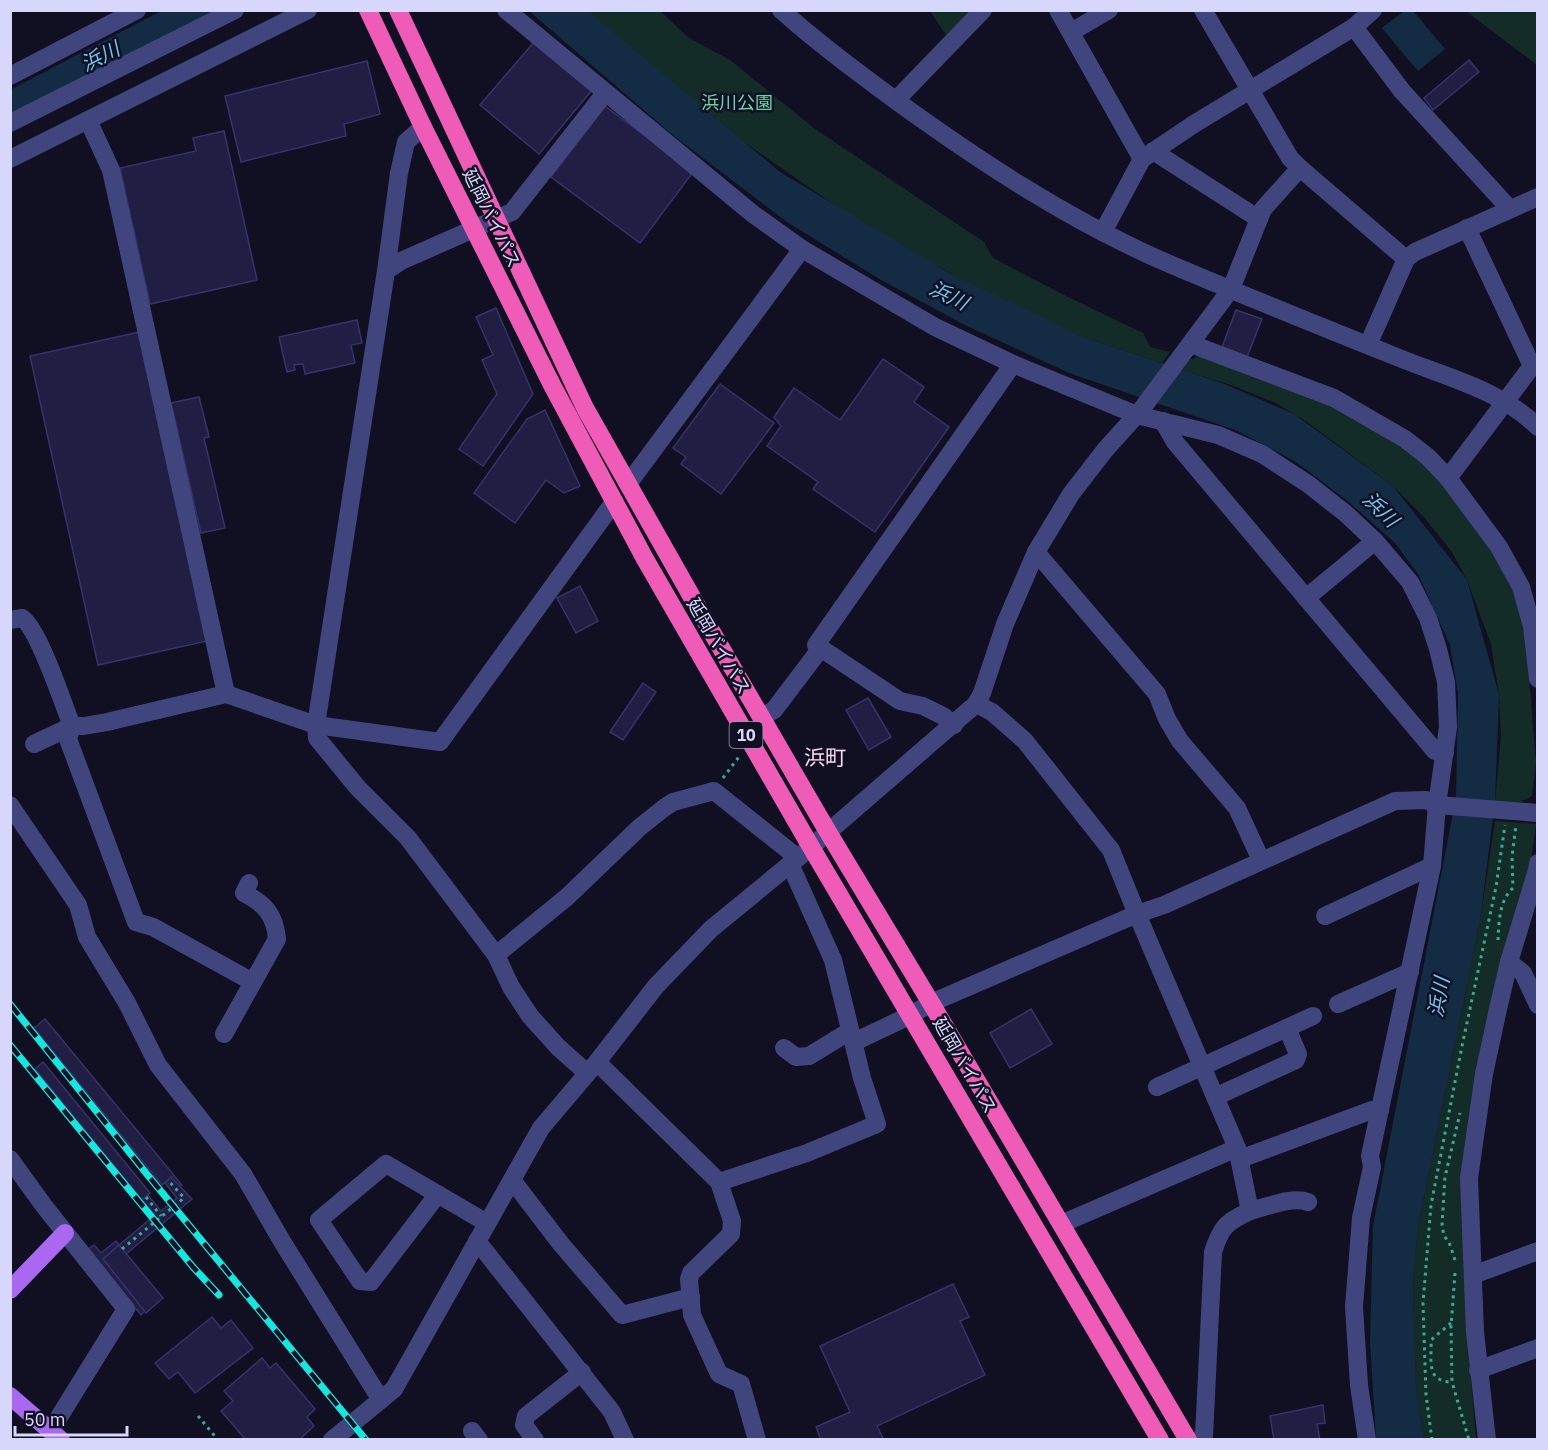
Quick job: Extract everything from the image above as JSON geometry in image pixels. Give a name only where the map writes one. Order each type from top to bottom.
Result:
[{"type":"highway","name":"延岡バイパス","points":[[368,10],[423,127],[552,385],[645,559],[750,741],[800,856],[911,1015],[1160,1440]]},
{"type":"highway","name":"延岡バイパス","points":[[398,10],[504,216],[585,408],[828,832],[1188,1440]]},
{"type":"main road","points":[[10,1290],[65,1233]]},
{"type":"main road","points":[[10,1396],[56,1435]]},
{"type":"street","points":[[10,76],[137,10]]},
{"type":"street","points":[[10,123],[235,10]]},
{"type":"street","points":[[10,159],[308,10]]},
{"type":"street","points":[[506,10],[753,214],[802,249],[935,327],[1013,364],[1163,421],[1218,435],[1262,454],[1308,484],[1345,513],[1375,541],[1410,582],[1428,618],[1446,682],[1448,727],[1437,805],[1432,866],[1370,1156],[1372,1167],[1361,1218],[1354,1307],[1359,1386],[1367,1440]]},
{"type":"street","points":[[897,100],[983,10]]},
{"type":"street","points":[[1058,10],[1148,155],[1259,219]]},
{"type":"street","points":[[1071,32],[1109,10]]},
{"type":"street","points":[[1203,10],[1290,158],[1406,259]]},
{"type":"street","points":[[1103,232],[1148,155],[1250,89],[1354,27],[1373,10]]},
{"type":"street","points":[[782,11],[842,61],[944,135],[1048,202],[1156,258],[1473,386],[1504,402],[1538,427]]},
{"type":"street","points":[[1354,27],[1402,91],[1509,208]]},
{"type":"street","points":[[386,271],[401,261],[504,216],[605,93]]},
{"type":"street","points":[[88,120],[111,170],[226,694]]},
{"type":"street","points":[[423,127],[406,142],[399,172],[386,271],[316,725],[317,738],[358,788],[408,838],[496,955],[511,987],[530,1016],[558,1047],[592,1068],[719,1182],[732,1221],[731,1234],[691,1273],[689,1279],[692,1315],[719,1374],[741,1384],[758,1440]]},
{"type":"street","points":[[332,1440],[394,1389],[541,1128],[592,1068],[656,986],[711,929],[800,856],[976,704],[982,693],[1005,624],[1036,552],[1071,494],[1105,450],[1139,412],[1231,289],[1263,209],[1300,168]]},
{"type":"street","points":[[1368,345],[1406,259],[1415,252],[1538,196]]},
{"type":"street","points":[[1448,478],[1534,361],[1467,228]]},
{"type":"street","points":[[628,484],[802,249]]},
{"type":"street","points":[[1186,350],[1334,398],[1405,439],[1428,457],[1448,478],[1499,547],[1521,587],[1535,624],[1538,679]]},
{"type":"street","points":[[954,724],[923,706],[900,701],[816,645],[1013,364]]},
{"type":"street","points":[[1163,421],[1175,442],[1435,751],[1445,753]]},
{"type":"street","points":[[34,744],[72,726],[107,722],[226,694],[316,725],[440,742],[614,502]]},
{"type":"street","points":[[1306,598],[1375,541]]},
{"type":"street","points":[[1036,552],[1157,694],[1167,719],[1180,741],[1237,808],[1261,860]]},
{"type":"street","points":[[10,620],[22,618],[27,622],[42,652],[72,726],[68,739],[136,922],[153,927],[253,981]]},
{"type":"street","points":[[761,717],[774,710],[821,648]]},
{"type":"street","points":[[976,704],[992,712],[1025,741],[1111,850],[1239,1153],[1250,1211]]},
{"type":"street","points":[[496,955],[567,897],[640,827],[673,802],[714,791],[800,856],[834,960],[862,1078],[877,1124],[807,1152],[719,1182]]},
{"type":"street","points":[[784,1048],[796,1057],[809,1056],[852,1036],[911,1015],[931,1003],[1137,914],[1164,905],[1395,801],[1426,800],[1437,805],[1538,813]]},
{"type":"street","points":[[10,804],[78,905],[87,937],[127,1003],[158,1065],[243,1174],[283,1243],[381,1400]]},
{"type":"street","points":[[1487,1440],[1474,1332],[1469,1178],[1484,1074],[1509,962],[1538,863]]},
{"type":"street","points":[[1324,916],[1432,866]]},
{"type":"street","points":[[224,1034],[277,939],[275,924],[269,912],[261,903],[244,892],[249,882]]},
{"type":"street","points":[[1509,962],[1523,973],[1538,1005]]},
{"type":"street","points":[[1338,1004],[1410,972]]},
{"type":"street","points":[[1157,1087],[1313,1016]]},
{"type":"street","points":[[1215,1097],[1296,1060],[1298,1054],[1287,1028]]},
{"type":"street","points":[[1061,1224],[1239,1153],[1372,1110],[1380,1111]]},
{"type":"street","points":[[10,1159],[126,1309],[56,1435]]},
{"type":"street","points":[[438,1194],[371,1282],[360,1281],[319,1220],[386,1164],[438,1194],[487,1223]]},
{"type":"street","points":[[512,1180],[561,1244],[622,1315],[690,1297]]},
{"type":"street","points":[[1198,1440],[1204,1436],[1214,1252],[1218,1236],[1226,1223],[1250,1211],[1282,1203],[1304,1200],[1308,1202]]},
{"type":"street","points":[[477,1241],[612,1412],[625,1440]]},
{"type":"street","points":[[1473,1275],[1538,1251]]},
{"type":"street","points":[[1478,1371],[1538,1348]]},
{"type":"street","points":[[535,1440],[524,1425],[526,1416],[582,1372]]},
{"type":"path","points":[[714,791],[750,741]]},
{"type":"path","points":[[1432,1440],[1426,1395],[1424,1303],[1431,1205],[1496,887],[1505,811]]},
{"type":"path","points":[[122,1249],[184,1198],[168,1180]]},
{"type":"path","points":[[146,1197],[161,1216]]},
{"type":"path","points":[[1451,1322],[1431,1340],[1432,1371],[1443,1382],[1452,1382]]},
{"type":"path","points":[[198,1416],[218,1440]]},
{"type":"green space","name":"浜川公園","points":[[587,11],[660,11],[689,38],[730,60],[815,129],[984,242],[993,258],[1143,333],[1150,347],[1170,352],[1162,363],[1083,337],[975,287],[884,236],[833,204],[724,128]]},
{"type":"green space","points":[[930,11],[971,11],[946,35]]},
{"type":"green space","points":[[1466,11],[1537,11],[1537,65]]},
{"type":"green space","points":[[1202,354],[1332,405],[1417,457],[1442,483],[1492,548],[1514,589],[1525,628],[1536,763],[1532,796],[1517,804],[1495,802],[1501,736],[1499,695],[1491,644],[1467,580],[1452,552],[1423,516],[1393,486],[1307,422],[1276,403],[1231,385],[1182,370],[1188,361]]},
{"type":"green space","points":[[1495,821],[1536,824],[1530,869],[1479,1075],[1467,1332],[1476,1439],[1424,1440],[1416,1388],[1413,1281],[1418,1226],[1480,921]]},
{"type":"water","name":"浜川","points":[[161,11],[221,11],[11,118],[10,90]]},
{"type":"water","name":"浜川","points":[[529,11],[588,11],[780,172],[951,274],[1083,337],[1222,383],[1294,414],[1393,486],[1467,580],[1499,695],[1495,802],[1480,921],[1418,1226],[1413,1281],[1416,1388],[1424,1439],[1376,1439],[1370,1342],[1373,1226],[1456,798],[1458,693],[1450,645],[1418,574],[1395,543],[1349,502],[1296,462],[1238,431],[1069,373],[965,325],[881,280],[787,222],[674,136]]},
{"type":"water","points":[[1404,11],[1413,11],[1445,49],[1418,71],[1382,28]]},
{"type":"building","points":[[534,42],[592,90],[539,154],[480,105]]},
{"type":"building","points":[[1469,60],[1479,72],[1433,110],[1424,98]]},
{"type":"building","points":[[367,61],[380,114],[344,124],[346,136],[241,162],[225,96]]},
{"type":"building","points":[[605,106],[693,172],[640,243],[551,177]]},
{"type":"building","points":[[224,131],[257,280],[150,304],[120,168],[196,151],[193,138]]},
{"type":"building","points":[[496,308],[533,394],[483,466],[459,449],[497,394],[482,360],[493,355],[476,317]]},
{"type":"building","points":[[1236,310],[1262,319],[1247,357],[1222,347]]},
{"type":"building","points":[[357,320],[362,343],[351,345],[355,363],[305,374],[303,364],[294,365],[295,370],[287,372],[279,337]]},
{"type":"building","points":[[140,332],[207,641],[98,665],[30,356]]},
{"type":"building","points":[[883,359],[924,387],[914,402],[949,427],[875,532],[813,489],[818,482],[767,446],[781,426],[774,417],[794,388],[840,420]]},
{"type":"building","points":[[720,384],[774,423],[721,494],[681,464],[686,457],[673,448]]},
{"type":"building","points":[[199,397],[209,437],[204,438],[225,528],[201,533],[171,403]]},
{"type":"building","points":[[545,410],[580,486],[564,493],[546,480],[515,523],[474,493],[527,419]]},
{"type":"building","points":[[580,586],[598,621],[576,633],[557,598]]},
{"type":"building","points":[[643,683],[656,692],[623,740],[610,732]]},
{"type":"building","points":[[868,698],[891,737],[869,750],[846,710]]},
{"type":"building","points":[[1031,1009],[1052,1044],[1010,1068],[990,1033]]},
{"type":"building","points":[[45,1019],[182,1185],[179,1187],[171,1177],[162,1185],[34,1028]]},
{"type":"building","points":[[43,1062],[150,1193],[142,1200],[35,1069]]},
{"type":"building","points":[[171,1177],[192,1199],[126,1254],[119,1245],[155,1215],[142,1200],[148,1195],[161,1211],[177,1198],[165,1183]]},
{"type":"building","points":[[116,1241],[119,1245],[103,1259],[145,1311],[141,1315],[87,1250],[94,1245],[101,1253]]},
{"type":"building","points":[[119,1245],[163,1298],[146,1313],[103,1259]]},
{"type":"building","points":[[953,1284],[969,1317],[960,1321],[985,1375],[877,1426],[884,1440],[821,1440],[816,1427],[850,1412],[820,1346]]},
{"type":"building","points":[[212,1317],[221,1328],[231,1320],[253,1348],[195,1393],[178,1372],[169,1379],[155,1363]]},
{"type":"building","points":[[262,1358],[270,1368],[276,1363],[315,1409],[307,1417],[314,1426],[299,1440],[246,1440],[221,1411],[233,1401],[224,1391]]},
{"type":"building","points":[[1323,1405],[1325,1423],[1317,1424],[1320,1440],[1274,1440],[1270,1416]]},
{"type":"railway","points":[[10,1004],[366,1440]]},
{"type":"railway","points":[[10,1045],[193,1267],[219,1295]]},
{"type":"district","name":"浜町","points":[[825,757]]}]
